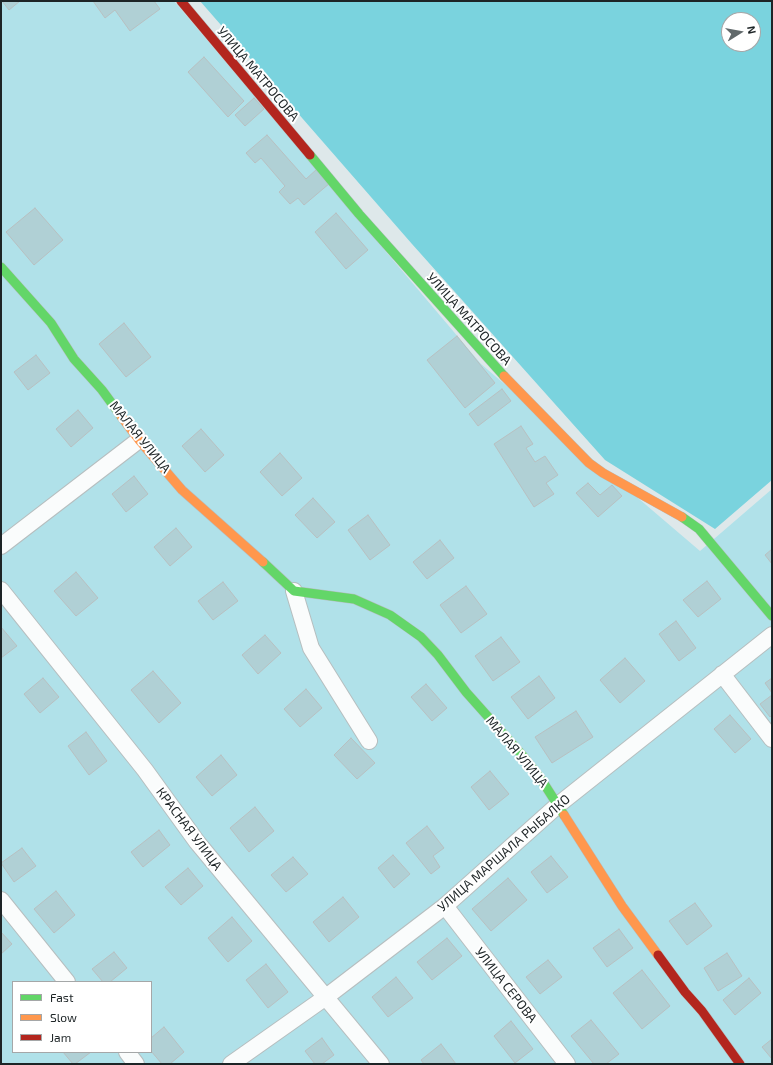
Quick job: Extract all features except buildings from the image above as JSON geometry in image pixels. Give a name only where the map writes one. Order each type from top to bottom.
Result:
[{"type":"street","name":"УЛИЦА МАТРОСОВА","points":[[181,1],[359,214],[484,357],[589,463],[603,473],[666,507],[699,529],[772,616]]},
{"type":"street","name":"МАЛАЯ УЛИЦА","points":[[1,267],[51,323],[74,359],[107,395],[139,440],[191,499],[271,569],[294,592],[311,648],[369,740]]},
{"type":"street","points":[[1,546],[139,440]]},
{"type":"street","name":"КРАСНАЯ УЛИЦА","points":[[1,590],[145,770],[197,842],[381,1064]]},
{"type":"street","name":"МАЛАЯ УЛИЦА","points":[[294,592],[354,599],[390,615],[405,624],[438,655],[466,692],[523,756],[558,805],[622,906],[685,992],[702,1011],[740,1064]]},
{"type":"street","name":"УЛИЦА МАРШАЛА РЫБАЛКО","points":[[231,1064],[326,997],[445,906],[558,805],[772,635]]},
{"type":"street","points":[[722,674],[772,739]]},
{"type":"street","points":[[1,900],[66,981]]},
{"type":"street","name":"УЛИЦА СЕРОВА","points":[[445,906],[567,1064]]},
{"type":"street","points":[[128,1053],[136,1064]]},
{"type":"shaded area","points":[[1,1],[174,1],[481,364],[700,551],[772,489],[772,1064],[1,1064]]},
{"type":"shaded area","points":[[200,1],[772,1],[772,480],[715,529],[605,460],[412,244]]},
{"type":"traffic: fast","points":[[310,155],[359,214],[504,376]]},
{"type":"traffic: fast","points":[[1,267],[51,323],[74,359],[102,390],[121,416]]},
{"type":"traffic: fast","points":[[682,517],[699,529],[772,616]]},
{"type":"traffic: fast","points":[[263,562],[294,591],[354,599],[390,615],[421,637],[438,655],[466,692],[523,756],[541,779],[564,815]]},
{"type":"traffic: slow","points":[[504,376],[589,463],[603,473],[682,517]]},
{"type":"traffic: slow","points":[[121,416],[139,440],[182,490],[263,562]]},
{"type":"traffic: slow","points":[[564,815],[622,906],[658,955]]},
{"type":"traffic: jam","points":[[181,1],[310,155]]},
{"type":"traffic: jam","points":[[658,955],[685,992],[702,1011],[740,1064]]}]
